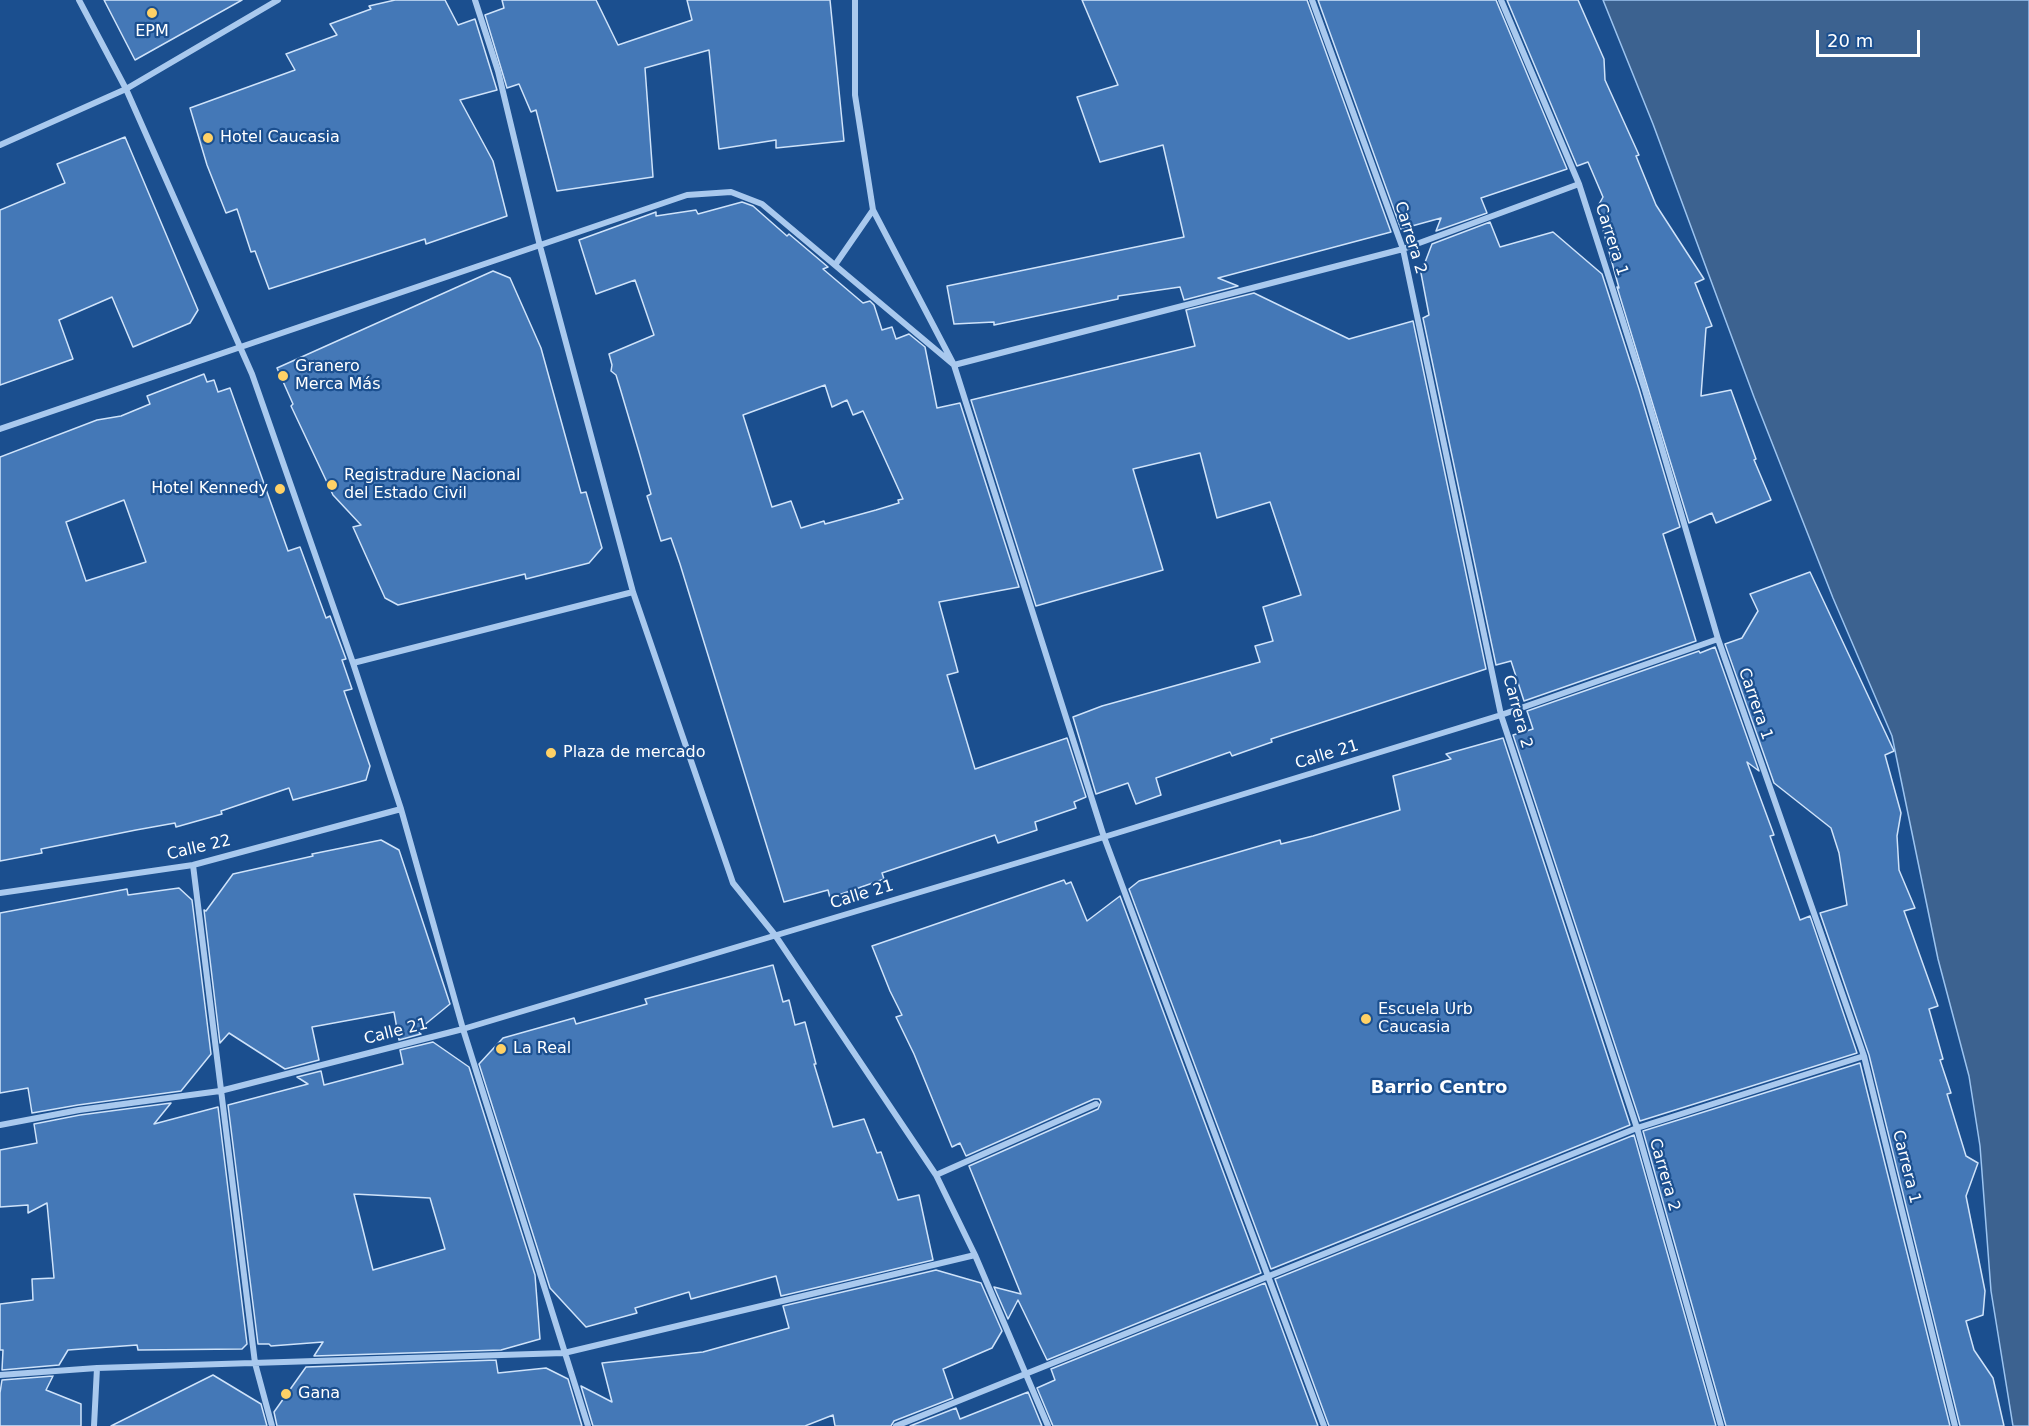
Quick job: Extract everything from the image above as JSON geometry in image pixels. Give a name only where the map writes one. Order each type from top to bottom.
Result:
[{"type":"street","points":[[79,0],[126,89],[252,374],[353,663],[401,809],[463,1029],[588,1426]]},
{"type":"street","points":[[0,145],[126,89],[278,0]]},
{"type":"street","points":[[475,0],[498,71],[540,246],[633,592],[733,883],[775,935],[936,1175],[975,1255],[1048,1426]]},
{"type":"street","points":[[855,0],[855,95],[873,210],[954,365],[1104,837],[1324,1426]]},
{"type":"street","name":"Carrera 2","points":[[1312,0],[1403,249],[1502,715],[1637,1128],[1721,1426]]},
{"type":"street","name":"Carrera 1","points":[[1501,0],[1579,184],[1644,387],[1718,639],[1864,1056],[1955,1426]]},
{"type":"street","points":[[954,365],[1403,249],[1579,184]]},
{"type":"street","points":[[0,429],[687,195],[731,192],[762,204],[954,365]]},
{"type":"street","points":[[836,265],[873,210]]},
{"type":"street","points":[[353,663],[633,592]]},
{"type":"street","name":"Calle 21","points":[[0,1125],[80,1110],[220,1091],[463,1029],[1502,715],[1718,639]]},
{"type":"street","name":"Calle 22","points":[[0,893],[193,865],[401,809]]},
{"type":"street","points":[[193,865],[255,1363],[272,1426]]},
{"type":"street","points":[[896,1426],[1637,1128],[1864,1056]]},
{"type":"street","points":[[936,1175],[1096,1104]]},
{"type":"street","points":[[0,1375],[97,1368],[564,1353],[975,1255]]},
{"type":"street","points":[[94,1426],[97,1368]]},
{"type":"water","points":[[1603,0],[2029,0],[2029,1426],[2013,1426],[1991,1291],[1980,1146],[1969,1076],[1938,959],[1892,736],[1833,598],[1754,397],[1653,124]]},
{"type":"building","points":[[104,0],[242,0],[135,60]]},
{"type":"building","points":[[395,0],[445,0],[458,25],[475,19],[497,90],[460,100],[493,161],[507,216],[426,244],[425,239],[269,289],[255,251],[251,252],[237,209],[226,213],[207,165],[190,108],[295,70],[286,54],[337,35],[330,24],[371,9],[369,6]]},
{"type":"building","points":[[502,0],[596,0],[618,45],[692,20],[687,0],[830,0],[844,141],[776,148],[776,140],[719,149],[709,50],[645,68],[653,177],[557,191],[536,110],[531,112],[519,84],[507,88],[485,15],[504,8]]},
{"type":"building","points":[[1082,0],[1307,0],[1391,232],[1218,278],[1238,286],[1184,300],[1180,287],[1118,296],[1118,299],[994,325],[994,322],[954,324],[947,286],[1184,237],[1163,145],[1100,162],[1077,97],[1118,85]]},
{"type":"building","points":[[1318,0],[1496,0],[1567,169],[1481,198],[1487,213],[1436,231],[1441,218],[1401,229]]},
{"type":"building","points":[[1507,0],[1578,0],[1604,59],[1605,80],[1639,155],[1636,156],[1656,205],[1704,279],[1695,283],[1712,326],[1706,328],[1701,396],[1731,390],[1756,459],[1754,460],[1771,500],[1716,523],[1712,513],[1689,523],[1617,287],[1619,288],[1597,208],[1603,197],[1588,162],[1577,166]]},
{"type":"building","points":[[125,137],[198,310],[190,323],[133,347],[112,297],[59,320],[73,359],[0,385],[0,210],[65,183],[57,164]]},
{"type":"building","points":[[742,202],[753,206],[787,236],[789,234],[828,267],[823,269],[863,303],[870,301],[874,305],[882,330],[892,327],[896,339],[909,334],[925,347],[937,408],[960,403],[1019,587],[939,602],[958,672],[947,675],[975,769],[1067,738],[1086,797],[1074,802],[1076,808],[1035,822],[1037,830],[998,843],[995,835],[882,873],[884,879],[830,898],[828,890],[784,902],[680,564],[671,538],[661,541],[647,496],[651,494],[639,452],[616,375],[611,371],[609,354],[654,335],[635,280],[596,294],[579,240],[656,212],[656,216],[696,210],[698,214]],"holes":[[[825,385],[832,407],[847,400],[853,415],[863,411],[903,499],[898,500],[899,503],[876,510],[801,528],[791,501],[772,507],[743,415]]]},
{"type":"building","points":[[1490,222],[1500,247],[1553,232],[1602,274],[1680,527],[1663,534],[1696,641],[1524,701],[1511,661],[1496,665],[1423,318],[1429,315],[1421,273],[1432,244]]},
{"type":"building","points":[[493,271],[510,278],[541,348],[581,493],[586,492],[602,548],[589,563],[526,579],[525,574],[398,605],[385,598],[353,527],[361,525],[333,495],[291,406],[293,404],[277,368]]},
{"type":"building","points":[[1254,293],[1349,339],[1413,321],[1486,669],[1271,739],[1272,742],[1232,756],[1230,752],[1156,778],[1161,795],[1136,804],[1128,783],[1096,794],[1073,717],[1102,706],[1260,662],[1255,646],[1273,641],[1263,607],[1301,595],[1270,502],[1217,518],[1200,453],[1133,469],[1163,570],[1036,606],[971,400],[1195,346],[1186,310]]},
{"type":"building","points":[[204,374],[207,382],[214,380],[218,392],[230,388],[288,551],[300,547],[326,618],[330,616],[346,659],[342,660],[352,689],[344,691],[370,766],[366,780],[293,800],[289,788],[221,811],[222,814],[176,827],[175,823],[136,830],[41,849],[42,853],[0,861],[0,457],[97,420],[121,416],[150,404],[147,396]],"holes":[[[124,500],[146,562],[86,581],[66,522]]]},
{"type":"building","points":[[1810,572],[1894,751],[1885,755],[1901,813],[1897,836],[1899,870],[1915,908],[1904,911],[1938,1006],[1929,1009],[1943,1059],[1940,1060],[1951,1093],[1947,1094],[1966,1156],[1978,1163],[1966,1196],[1985,1291],[1983,1315],[1966,1321],[1974,1350],[1993,1378],[2004,1426],[1960,1426],[1869,1055],[1820,913],[1847,905],[1839,853],[1831,828],[1774,783],[1725,644],[1742,638],[1758,611],[1750,594]]},
{"type":"building","points":[[1715,647],[1759,771],[1747,762],[1774,835],[1770,836],[1800,920],[1810,916],[1857,1053],[1640,1121],[1513,735],[1533,729],[1527,711]]},
{"type":"building","points":[[1503,738],[1630,1125],[1271,1269],[1129,889],[1139,881],[1280,840],[1281,844],[1313,836],[1400,810],[1393,776],[1451,759],[1446,754]]},
{"type":"building","points":[[381,840],[399,850],[450,1004],[417,1031],[421,1034],[399,1040],[394,1012],[312,1027],[319,1060],[285,1069],[229,1033],[220,1043],[204,910],[206,911],[233,874],[313,856],[312,854]]},
{"type":"building","points":[[1064,880],[1066,884],[1071,882],[1087,921],[1120,896],[1261,1273],[1047,1360],[1018,1300],[1008,1319],[994,1287],[1021,1294],[969,1166],[1098,1109],[1101,1102],[1099,1099],[1094,1099],[966,1156],[960,1143],[952,1147],[914,1054],[896,1017],[902,1015],[872,946]]},
{"type":"building","points":[[179,888],[192,900],[211,1054],[181,1091],[32,1113],[28,1088],[0,1093],[0,913],[127,889],[128,895]]},
{"type":"building","points":[[773,965],[783,1002],[789,1000],[795,1025],[805,1022],[816,1064],[814,1064],[833,1127],[864,1119],[877,1153],[881,1152],[898,1200],[919,1195],[933,1260],[781,1296],[776,1276],[691,1299],[689,1292],[635,1308],[637,1313],[586,1327],[550,1288],[479,1064],[503,1038],[574,1018],[576,1024],[647,1004],[645,999]]},
{"type":"building","points":[[433,1042],[469,1067],[535,1275],[540,1339],[501,1350],[314,1356],[323,1342],[271,1346],[258,1344],[228,1105],[308,1084],[297,1077],[321,1071],[324,1085],[403,1064],[400,1050]],"holes":[[[354,1194],[430,1198],[445,1249],[373,1270]]]},
{"type":"building","points":[[1860,1063],[1950,1426],[1726,1426],[1643,1131]]},
{"type":"building","points":[[171,1103],[154,1124],[218,1107],[247,1344],[242,1349],[138,1350],[137,1345],[68,1350],[59,1365],[2,1370],[0,1304],[33,1300],[32,1279],[54,1278],[47,1203],[28,1213],[28,1205],[0,1207],[0,1150],[37,1143],[34,1124],[80,1115]]},
{"type":"building","points":[[1634,1135],[1716,1426],[1329,1426],[1275,1279]]},
{"type":"building","points":[[936,1270],[981,1283],[1002,1331],[992,1348],[943,1369],[953,1398],[894,1421],[891,1426],[835,1426],[833,1415],[805,1426],[593,1426],[581,1386],[612,1402],[602,1363],[703,1352],[789,1328],[783,1306]]},
{"type":"building","points":[[1265,1283],[1318,1426],[1053,1426],[1037,1388],[1055,1380],[1051,1369]]},
{"type":"building","points":[[496,1360],[498,1373],[546,1368],[568,1379],[582,1426],[277,1426],[274,1412],[306,1367]]},
{"type":"building","points":[[213,1375],[261,1404],[267,1426],[111,1426]]},
{"type":"building","points":[[53,1376],[46,1390],[81,1404],[81,1426],[0,1426],[2,1380]]},
{"type":"building","points":[[1028,1392],[1042,1426],[910,1426],[956,1408],[960,1419]]},
{"type":"place","name":"EPM","points":[[152,13]]},
{"type":"place","name":"Hotel Caucasia","points":[[208,138]]},
{"type":"place","name":"Granero Merca Más","points":[[283,376]]},
{"type":"place","name":"Registradure Nacional del Estado Civil","points":[[332,485]]},
{"type":"place","name":"Hotel Kennedy","points":[[280,489]]},
{"type":"place","name":"Plaza de mercado","points":[[551,753]]},
{"type":"place","name":"Escuela Urb Caucasia","points":[[1366,1019]]},
{"type":"place","name":"La Real","points":[[501,1049]]},
{"type":"place","name":"Gana","points":[[286,1394]]},
{"type":"district","name":"Barrio Centro","points":[[1439,1088]]}]
